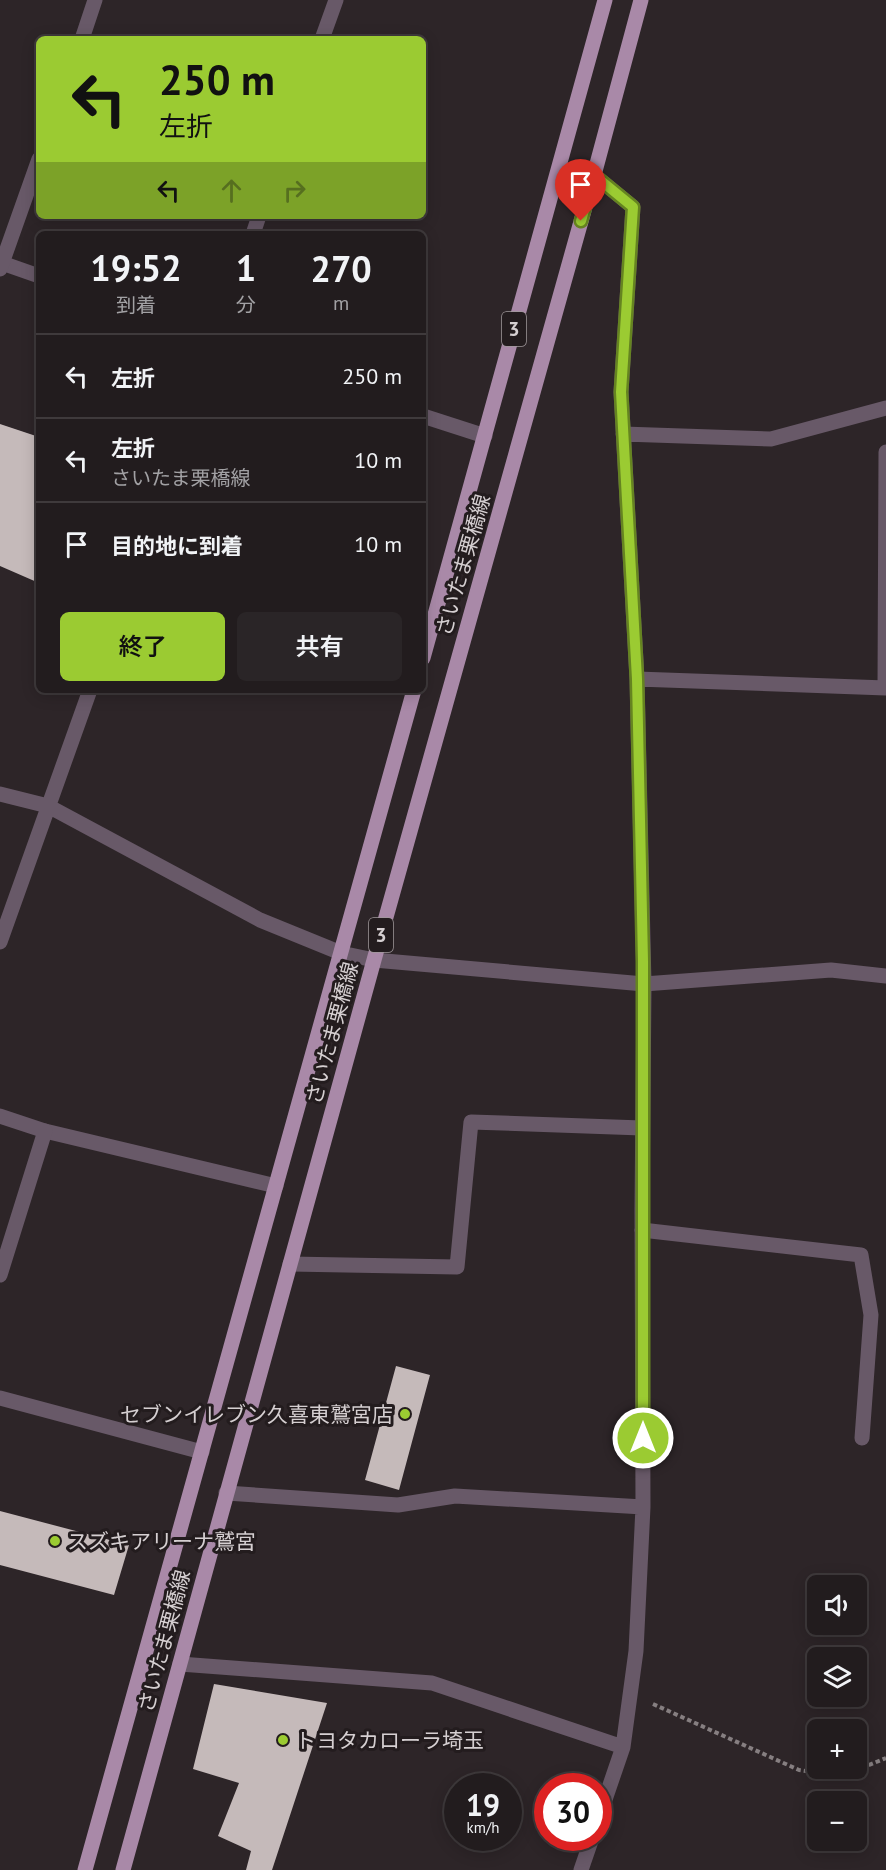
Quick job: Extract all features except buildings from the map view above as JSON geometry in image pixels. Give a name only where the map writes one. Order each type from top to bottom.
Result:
[{"type":"main road","name":"さいたま栗橋線","points":[[426,647],[605,0]]},
{"type":"main road","name":"さいたま栗橋線","points":[[123,1870],[641,0]]},
{"type":"main road","name":"さいたま栗橋線","points":[[86,1870],[413,693]]},
{"type":"street","points":[[83,36],[95,0]]},
{"type":"street","points":[[323,36],[336,0]]},
{"type":"street","points":[[36,167],[1,266],[36,275]]},
{"type":"street","points":[[594,175],[633,207],[621,392],[637,679],[644,984],[643,1507],[636,1651],[623,1747],[612,1779]]},
{"type":"street","points":[[624,434],[771,439],[886,408]]},
{"type":"street","points":[[426,417],[485,435]]},
{"type":"street","points":[[637,679],[885,688],[886,452]]},
{"type":"street","points":[[0,942],[89,693]]},
{"type":"street","points":[[0,794],[48,806],[260,920],[341,952],[374,960],[644,984],[831,970],[886,976]]},
{"type":"street","points":[[0,1116],[45,1131],[276,1186]]},
{"type":"street","points":[[290,1264],[457,1267],[471,1122],[642,1128]]},
{"type":"street","points":[[0,1275],[45,1131]]},
{"type":"street","points":[[642,1230],[861,1255],[871,1315],[862,1438]]},
{"type":"street","points":[[0,1398],[202,1452]]},
{"type":"street","points":[[226,1493],[398,1505],[455,1496],[643,1507]]},
{"type":"street","points":[[180,1664],[432,1683],[623,1747]]},
{"type":"street","points":[[581,1870],[588,1851]]},
{"type":"path","points":[[630,1694],[799,1770],[842,1776],[886,1758]]},
{"type":"place","name":"セブンイレブン久喜東鷲宮店","points":[[405,1414]]},
{"type":"place","name":"スズキアリーナ鷲宮","points":[[55,1541]]},
{"type":"place","name":"トヨタカローラ埼玉","points":[[283,1740]]},
{"type":"route","points":[[581,221],[594,175],[633,207],[621,392],[637,679],[644,984],[643,1438]]}]
